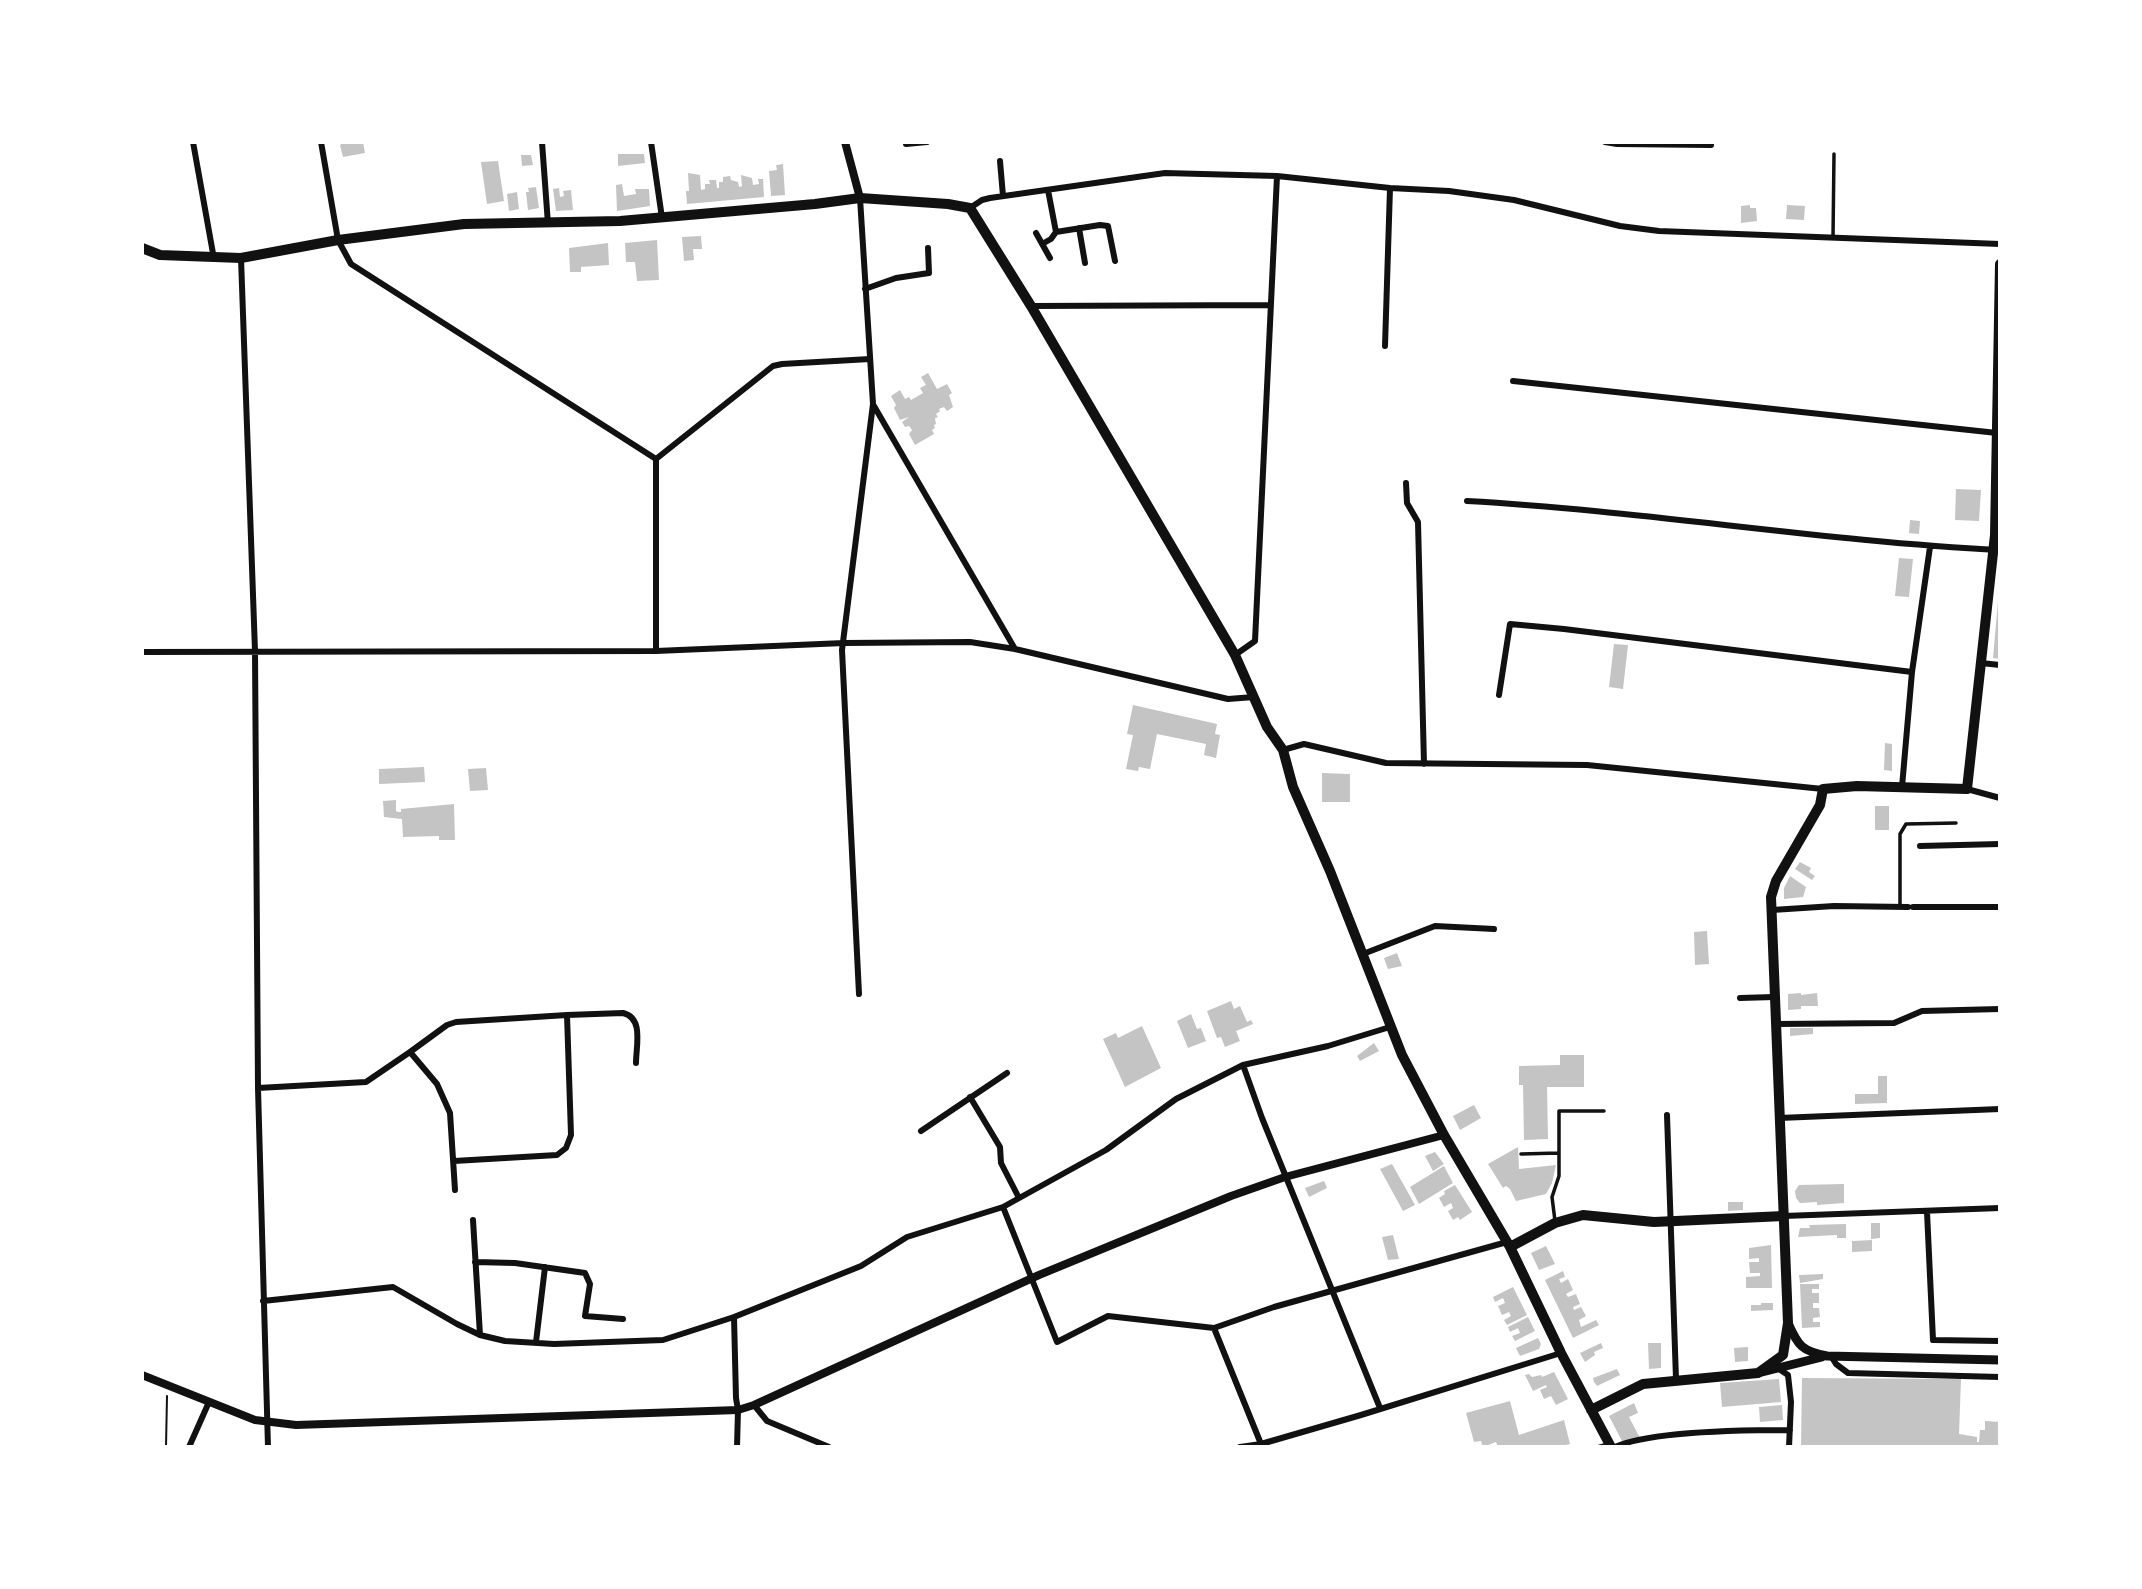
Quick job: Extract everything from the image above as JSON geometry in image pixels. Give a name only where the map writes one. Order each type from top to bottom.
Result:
[{"type":"main road","points":[[142,248],[160,255],[241,258],[338,240],[464,223],[548,224],[662,218],[860,198],[970,208],[1031,306],[1235,655],[1268,727],[1283,750],[1293,787],[1402,1055],[1444,1135],[1508,1245],[1561,1353],[1612,1446]]},
{"type":"main road","points":[[1758,1373],[1783,1355],[1788,1323],[1774,997],[1773,888],[1820,805],[1823,789],[1857,786],[1967,789],[1997,550],[2000,264]]},
{"type":"main road","points":[[1508,1245],[1555,1223],[1589,1215],[1670,1222],[1784,1216]]},
{"type":"main road","points":[[1788,1323],[1802,1348],[1810,1353],[1833,1356],[2000,1360]]},
{"type":"main road","points":[[1591,1410],[1643,1384],[1758,1373],[1801,1361],[1833,1356]]},
{"type":"street","points":[[192,142],[214,259]]},
{"type":"street","points":[[321,142],[338,240],[351,264],[656,459]]},
{"type":"street","points":[[542,142],[548,224]]},
{"type":"street","points":[[651,142],[662,218]]},
{"type":"street","points":[[845,142],[860,198],[873,404],[844,643],[859,994]]},
{"type":"street","points":[[906,144],[927,142]]},
{"type":"street","points":[[1605,142],[1616,145],[1711,145],[1711,142]]},
{"type":"street","points":[[1000,161],[1003,196]]},
{"type":"street","points":[[970,208],[982,200],[1003,196],[1165,173],[1278,176],[1390,188],[1449,191],[1514,201],[1620,226],[1649,230],[2000,244]]},
{"type":"street","points":[[1235,655],[1255,641],[1278,176]]},
{"type":"street","points":[[1385,346],[1390,188]]},
{"type":"street","points":[[1048,190],[1056,232]]},
{"type":"street","points":[[1042,244],[1056,232],[1108,226],[1115,261]]},
{"type":"street","points":[[1079,228],[1085,263]]},
{"type":"street","points":[[1036,233],[1049,258]]},
{"type":"street","points":[[865,289],[896,278],[929,273],[928,247]]},
{"type":"street","points":[[241,258],[255,651],[258,1087],[268,1447]]},
{"type":"street","points":[[1031,306],[1270,305]]},
{"type":"street","points":[[656,459],[773,366],[782,363],[870,359]]},
{"type":"street","points":[[1513,381],[1997,433]]},
{"type":"street","points":[[873,404],[1015,649]]},
{"type":"street","points":[[656,459],[656,651]]},
{"type":"street","points":[[1406,482],[1407,503],[1419,522],[1424,764]]},
{"type":"street","points":[[1467,501],[1614,512],[1930,547],[1997,550]]},
{"type":"street","points":[[1902,787],[1912,672],[1930,547]]},
{"type":"street","points":[[1499,695],[1510,624],[1912,672]]},
{"type":"street","points":[[142,652],[656,651],[844,643],[970,642],[1015,649],[1228,699],[1254,697]]},
{"type":"street","points":[[1982,663],[2000,664]]},
{"type":"street","points":[[1283,750],[1304,744],[1386,763],[1587,765],[1823,789]]},
{"type":"street","points":[[1967,789],[2000,798]]},
{"type":"street","points":[[1920,846],[2000,845]]},
{"type":"street","points":[[1772,910],[1834,906],[2000,907]]},
{"type":"street","points":[[1363,954],[1435,926],[1494,929]]},
{"type":"street","points":[[1740,998],[1774,997]]},
{"type":"street","points":[[1776,1024],[1894,1023],[1922,1011],[2000,1009]]},
{"type":"street","points":[[258,1087],[366,1082],[447,1025],[456,1022],[629,1014],[637,1025],[636,1063]]},
{"type":"street","points":[[454,1161],[556,1155],[566,1148],[571,1135],[567,1015]]},
{"type":"street","points":[[263,1300],[393,1287],[480,1335],[505,1341],[554,1344],[663,1340],[734,1317],[861,1266],[907,1237],[1003,1207],[1105,1150],[1176,1099],[1243,1065],[1328,1046],[1390,1027]]},
{"type":"street","points":[[411,1052],[437,1084],[446,1100],[450,1113],[454,1191]]},
{"type":"street","points":[[1243,1065],[1285,1177],[1380,1408]]},
{"type":"street","points":[[921,1131],[1006,1073]]},
{"type":"street","points":[[970,1097],[1000,1147],[1001,1163],[1019,1198]]},
{"type":"street","points":[[1779,1118],[2000,1109]]},
{"type":"street","points":[[1667,1115],[1676,1380]]},
{"type":"street","points":[[142,1376],[243,1416],[267,1423],[296,1425],[738,1410],[1119,1241],[1285,1177],[1444,1135]]},
{"type":"street","points":[[1003,1207],[1057,1342],[1108,1316],[1214,1328],[1334,1291],[1508,1245]]},
{"type":"street","points":[[1784,1216],[2000,1208]]},
{"type":"street","points":[[1927,1212],[1933,1340],[2000,1341]]},
{"type":"street","points":[[473,1220],[480,1335]]},
{"type":"street","points":[[475,1262],[515,1263],[585,1273],[590,1284],[585,1316],[623,1319]]},
{"type":"street","points":[[536,1342],[545,1268]]},
{"type":"street","points":[[734,1317],[737,1447]]},
{"type":"street","points":[[1214,1328],[1261,1444]]},
{"type":"street","points":[[1240,1447],[1261,1444],[1561,1353]]},
{"type":"street","points":[[1833,1356],[1836,1364],[1848,1373],[2000,1377]]},
{"type":"street","points":[[1779,1369],[1788,1375],[1791,1402],[1789,1447]]},
{"type":"street","points":[[189,1447],[209,1402]]},
{"type":"street","points":[[754,1405],[767,1421],[829,1447]]},
{"type":"street","points":[[1612,1446],[1656,1437],[1790,1430]]},
{"type":"lane","points":[[1833,238],[1834,154]]},
{"type":"lane","points":[[1900,906],[1900,835],[1906,824],[1956,823]]},
{"type":"lane","points":[[1555,1223],[1552,1197],[1559,1176],[1559,1111],[1604,1111]]},
{"type":"lane","points":[[1521,1154],[1559,1153]]},
{"type":"lane","points":[[1597,1447],[1612,1446]]},
{"type":"path","points":[[166,1447],[167,1385]]},
{"type":"building","points":[[344,142],[363,142],[365,153],[343,157],[340,145]]},
{"type":"building","points":[[618,154],[644,154],[645,163],[618,166]]},
{"type":"building","points":[[521,155],[531,155],[533,165],[522,166]]},
{"type":"building","points":[[498,161],[504,201],[487,204],[481,162]]},
{"type":"building","points":[[783,164],[785,195],[771,196],[769,171],[777,170],[776,165]]},
{"type":"building","points":[[688,173],[700,175],[701,190],[705,189],[705,184],[710,184],[709,180],[716,180],[719,188],[723,177],[730,176],[731,180],[738,182],[739,187],[742,186],[741,175],[752,178],[753,185],[759,184],[758,179],[763,179],[764,197],[687,204]]},
{"type":"building","points":[[622,184],[624,196],[636,194],[635,189],[649,189],[650,206],[617,211],[616,185]]},
{"type":"building","points":[[536,187],[539,208],[528,210],[526,192],[529,192],[528,188]]},
{"type":"building","points":[[559,188],[560,197],[564,196],[563,191],[571,190],[573,210],[556,211],[553,189]]},
{"type":"building","points":[[517,192],[519,209],[509,211],[507,194]]},
{"type":"building","points":[[1750,205],[1750,208],[1756,208],[1757,221],[1741,223],[1741,206]]},
{"type":"building","points":[[1787,205],[1805,206],[1804,220],[1786,219]]},
{"type":"building","points":[[701,236],[702,249],[693,249],[694,260],[684,261],[682,237]]},
{"type":"building","points":[[657,240],[659,280],[637,281],[635,262],[626,262],[625,243]]},
{"type":"building","points":[[608,243],[609,265],[581,267],[581,272],[570,272],[569,248]]},
{"type":"building","points":[[928,373],[937,389],[947,384],[952,393],[949,395],[953,407],[947,411],[944,407],[939,409],[935,428],[932,430],[934,434],[915,445],[909,434],[912,430],[902,422],[909,417],[900,420],[891,396],[900,390],[905,399],[909,397],[911,400],[923,393],[920,388],[926,385],[921,377]]},
{"type":"building","points":[[1956,489],[1981,490],[1979,521],[1955,520]]},
{"type":"building","points":[[1910,520],[1920,521],[1919,534],[1909,533]]},
{"type":"building","points":[[1899,558],[1913,559],[1909,597],[1895,596]]},
{"type":"building","points":[[2000,601],[2000,659],[1993,658]]},
{"type":"building","points":[[1614,644],[1628,645],[1623,689],[1609,687]]},
{"type":"building","points":[[1133,705],[1217,724],[1215,734],[1220,735],[1216,758],[1204,755],[1206,744],[1157,734],[1150,769],[1126,769],[1133,735],[1127,734]]},
{"type":"building","points":[[1885,743],[1892,744],[1892,771],[1884,770]]},
{"type":"building","points":[[424,767],[425,782],[379,784],[379,769]]},
{"type":"building","points":[[486,768],[488,790],[470,791],[468,769]]},
{"type":"building","points":[[1322,773],[1350,774],[1350,802],[1322,802]]},
{"type":"building","points":[[396,800],[398,812],[401,812],[401,809],[454,804],[455,840],[439,840],[439,836],[403,837],[402,819],[384,817],[383,801]]},
{"type":"building","points":[[1875,806],[1889,806],[1889,830],[1875,830]]},
{"type":"building","points":[[1800,862],[1811,868],[1809,872],[1815,876],[1812,880],[1795,869]]},
{"type":"building","points":[[1790,876],[1806,887],[1803,897],[1784,899],[1784,888]]},
{"type":"building","points":[[1707,931],[1709,964],[1695,965],[1694,932]]},
{"type":"building","points":[[1397,953],[1402,966],[1388,969],[1384,958]]},
{"type":"building","points":[[1817,993],[1818,1006],[1801,1006],[1801,1009],[1788,1010],[1788,994]]},
{"type":"building","points":[[1231,1001],[1234,1009],[1240,1006],[1247,1022],[1251,1020],[1253,1024],[1236,1031],[1240,1041],[1225,1047],[1221,1037],[1217,1038],[1207,1011]]},
{"type":"building","points":[[1191,1014],[1206,1041],[1188,1048],[1177,1021]]},
{"type":"building","points":[[1142,1026],[1161,1068],[1125,1087],[1103,1039],[1116,1033],[1118,1038]]},
{"type":"building","points":[[1790,1028],[1813,1028],[1813,1034],[1790,1036]]},
{"type":"building","points":[[1374,1043],[1379,1051],[1360,1061],[1357,1056]]},
{"type":"building","points":[[1560,1055],[1584,1055],[1584,1087],[1547,1087],[1548,1139],[1524,1140],[1523,1085],[1519,1085],[1519,1066],[1560,1065]]},
{"type":"building","points":[[1878,1076],[1887,1076],[1887,1103],[1855,1104],[1855,1094],[1878,1094]]},
{"type":"building","points":[[1474,1105],[1481,1118],[1460,1130],[1453,1116]]},
{"type":"building","points":[[1518,1147],[1519,1169],[1556,1165],[1546,1194],[1516,1201],[1510,1189],[1506,1186],[1503,1188],[1488,1164]]},
{"type":"building","points":[[1435,1152],[1444,1164],[1433,1171],[1425,1156]]},
{"type":"building","points":[[1392,1164],[1415,1205],[1403,1211],[1380,1169]]},
{"type":"building","points":[[1444,1166],[1453,1183],[1419,1204],[1410,1187]]},
{"type":"building","points":[[1324,1181],[1327,1188],[1309,1197],[1305,1188]]},
{"type":"building","points":[[1844,1184],[1844,1203],[1817,1205],[1817,1202],[1800,1203],[1796,1198],[1795,1191],[1799,1185]]},
{"type":"building","points":[[1455,1185],[1472,1212],[1460,1220],[1458,1217],[1453,1220],[1448,1211],[1453,1208],[1451,1203],[1444,1207],[1439,1198],[1445,1194],[1444,1191]]},
{"type":"building","points":[[1728,1202],[1743,1202],[1743,1210],[1728,1211]]},
{"type":"building","points":[[1871,1223],[1880,1223],[1880,1238],[1871,1239]]},
{"type":"building","points":[[1846,1224],[1846,1238],[1837,1238],[1837,1235],[1798,1237],[1800,1228],[1810,1228],[1809,1225]]},
{"type":"building","points":[[1393,1235],[1399,1259],[1388,1260],[1382,1237]]},
{"type":"building","points":[[1872,1240],[1872,1251],[1852,1252],[1852,1241]]},
{"type":"building","points":[[1771,1245],[1772,1288],[1746,1288],[1746,1277],[1760,1276],[1760,1273],[1750,1273],[1749,1262],[1759,1262],[1759,1258],[1749,1259],[1749,1248]]},
{"type":"building","points":[[1546,1246],[1555,1264],[1539,1270],[1531,1253]]},
{"type":"building","points":[[1563,1271],[1565,1277],[1559,1279],[1561,1283],[1568,1279],[1573,1290],[1566,1294],[1568,1297],[1576,1294],[1580,1304],[1573,1307],[1574,1310],[1581,1307],[1586,1316],[1579,1320],[1581,1327],[1596,1320],[1599,1325],[1573,1338],[1545,1280]]},
{"type":"building","points":[[1823,1274],[1823,1279],[1800,1283],[1799,1275]]},
{"type":"building","points":[[1800,1284],[1819,1284],[1819,1289],[1812,1289],[1812,1293],[1819,1293],[1819,1303],[1813,1303],[1813,1308],[1819,1308],[1820,1317],[1813,1318],[1813,1322],[1820,1322],[1820,1327],[1802,1328]]},
{"type":"building","points":[[1513,1287],[1527,1315],[1507,1325],[1504,1320],[1511,1316],[1509,1312],[1502,1315],[1498,1306],[1505,1303],[1503,1298],[1495,1302],[1493,1297]]},
{"type":"building","points":[[1773,1303],[1773,1310],[1751,1311],[1751,1305]]},
{"type":"building","points":[[1528,1317],[1535,1331],[1515,1341],[1512,1336],[1520,1333],[1518,1328],[1510,1332],[1508,1327]]},
{"type":"building","points":[[1538,1338],[1541,1344],[1539,1349],[1520,1356],[1516,1348]]},
{"type":"building","points":[[1601,1343],[1603,1348],[1594,1352],[1595,1355],[1585,1362],[1580,1353]]},
{"type":"building","points":[[1648,1343],[1661,1343],[1661,1368],[1649,1369]]},
{"type":"building","points":[[1748,1347],[1748,1361],[1735,1362],[1734,1348]]},
{"type":"building","points":[[1617,1369],[1620,1375],[1597,1386],[1594,1382],[1593,1378]]},
{"type":"building","points":[[1554,1372],[1568,1399],[1556,1405],[1551,1396],[1544,1399],[1540,1390],[1547,1387],[1546,1385],[1533,1391],[1525,1375],[1542,1377]]},
{"type":"building","points":[[1802,1378],[1961,1379],[1959,1434],[1977,1437],[1979,1442],[1980,1430],[1985,1430],[1985,1421],[2000,1422],[2000,1447],[1801,1447]]},
{"type":"building","points":[[1779,1379],[1781,1402],[1722,1407],[1720,1383]]},
{"type":"building","points":[[1510,1401],[1519,1435],[1564,1420],[1570,1444],[1558,1447],[1498,1447],[1496,1442],[1483,1447],[1481,1441],[1474,1442],[1466,1413]]},
{"type":"building","points":[[1634,1403],[1638,1413],[1629,1417],[1640,1438],[1622,1441],[1609,1416]]},
{"type":"building","points":[[1782,1405],[1783,1420],[1760,1422],[1759,1407]]}]
